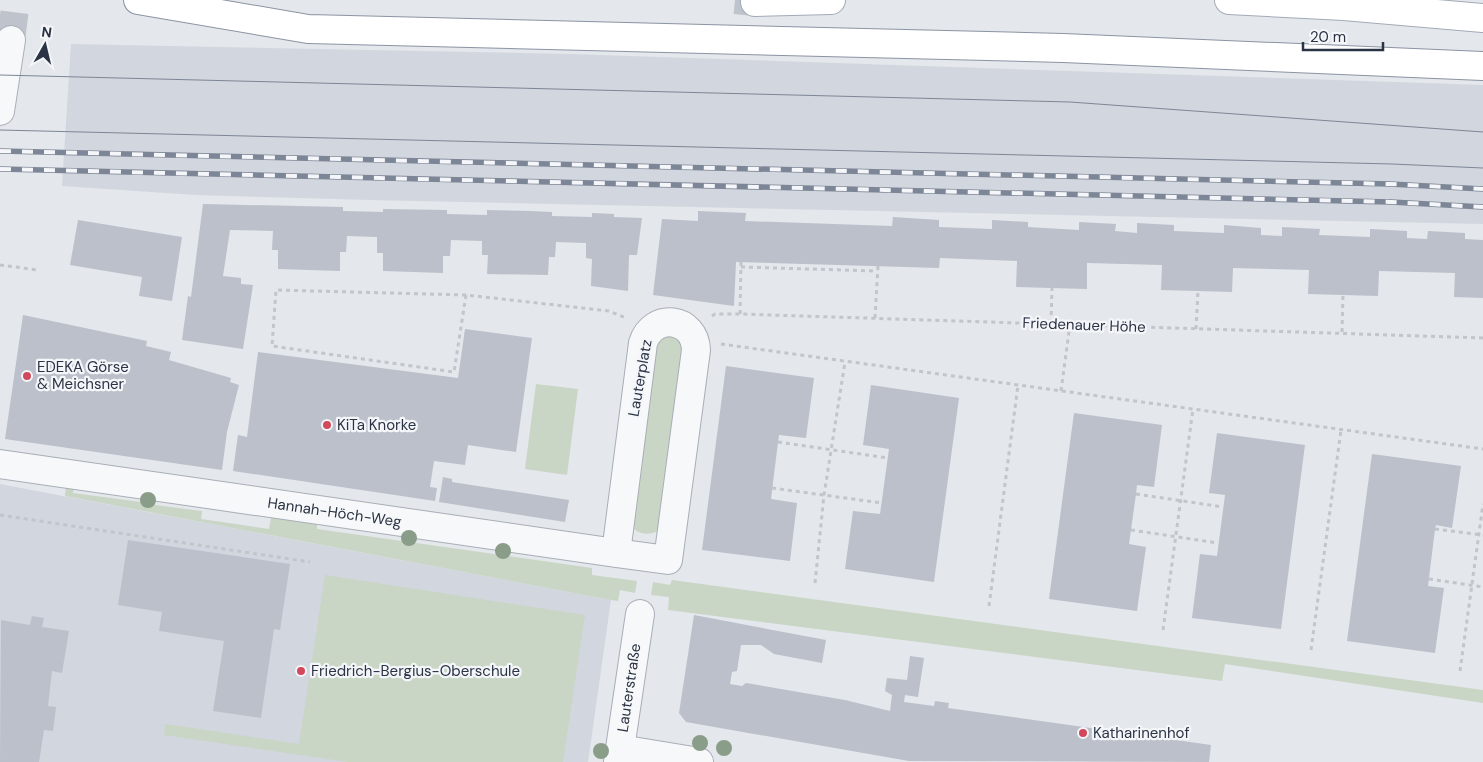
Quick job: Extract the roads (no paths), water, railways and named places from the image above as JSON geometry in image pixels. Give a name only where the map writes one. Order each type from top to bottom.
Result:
[{"type":"main road","points":[[138,0],[308,29],[1063,48],[1483,66]]},
{"type":"main road","points":[[755,2],[831,0]]},
{"type":"main road","points":[[1229,0],[1344,6],[1483,18]]},
{"type":"street","points":[[0,111],[11,40]]},
{"type":"street","name":"Lauterplatz","points":[[616,552],[643,343],[652,327],[663,323],[674,323],[683,325],[694,336],[668,560]]},
{"type":"street","name":"Hannah-Höch-Weg","points":[[0,464],[668,560]]},
{"type":"street","name":"Lauterstraße","points":[[619,755],[640,614]]},
{"type":"street","points":[[619,755],[699,762]]},
{"type":"tunnel","points":[[11,40],[16,0]]},
{"type":"tunnel","points":[[735,0],[755,2]]},
{"type":"tram line","points":[[0,75],[1070,102],[1483,132]]},
{"type":"tram line","points":[[0,130],[1392,164],[1483,168]]},
{"type":"railway","points":[[0,151],[1390,184],[1483,189]]},
{"type":"railway","points":[[0,169],[1391,202],[1483,207]]},
{"type":"place","name":"EDEKA Görse & Meichsner","points":[[27,376]]},
{"type":"place","name":"KiTa Knorke","points":[[327,425]]},
{"type":"place","name":"Friedrich-Bergius-Oberschule","points":[[301,671]]},
{"type":"place","name":"Katharinenhof","points":[[1083,733]]}]
